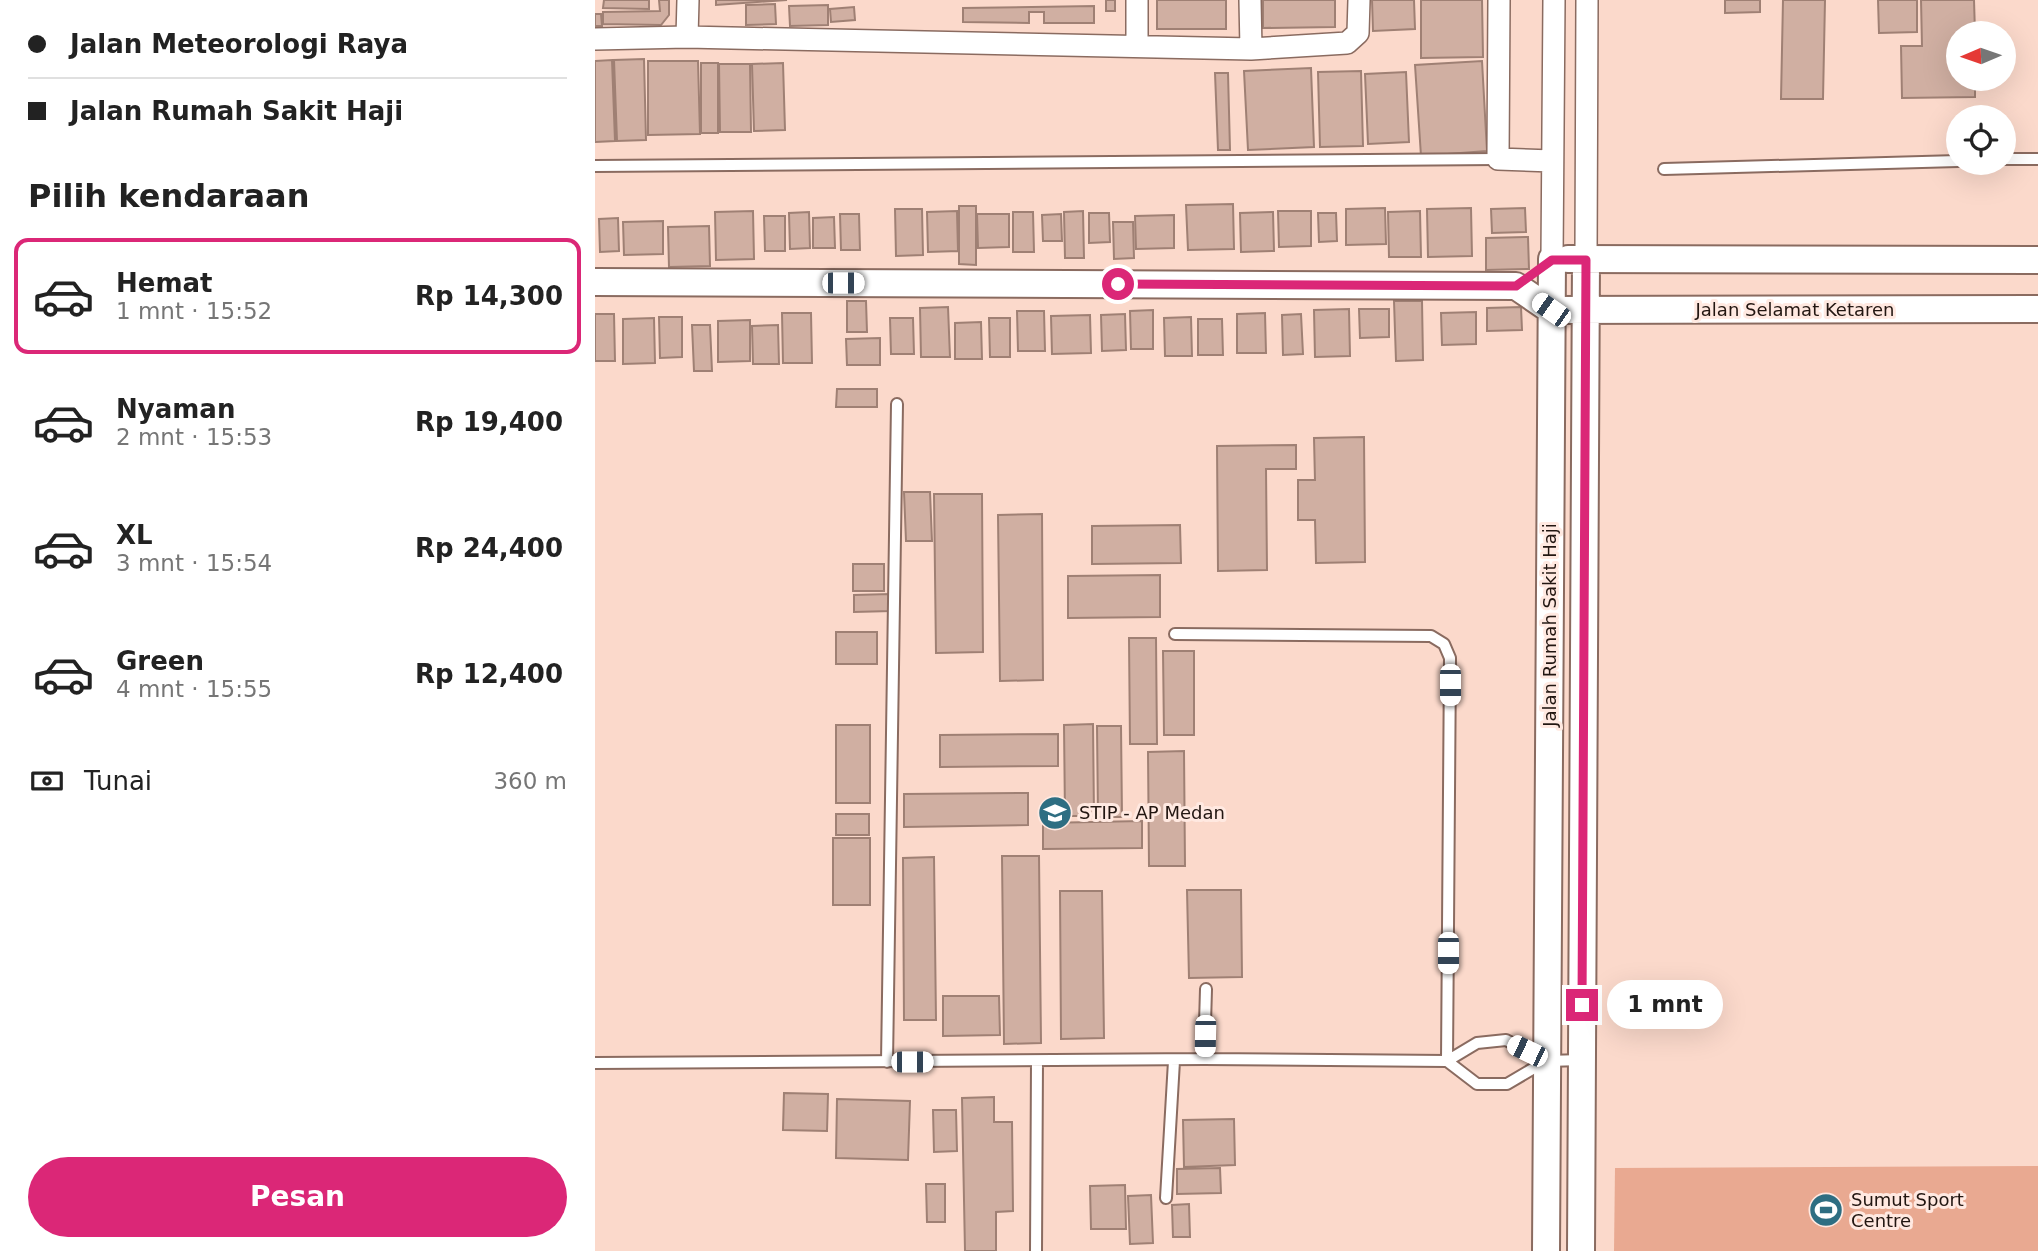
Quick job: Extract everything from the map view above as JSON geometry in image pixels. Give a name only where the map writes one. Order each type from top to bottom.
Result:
[{"type":"street","points":[[688,0],[688,37]]},
{"type":"street","points":[[1137,0],[1137,46]]},
{"type":"street","points":[[1250,0],[1251,49]]},
{"type":"street","points":[[595,39],[688,37],[1251,49],[1347,43],[1356,37],[1359,28],[1359,0]]},
{"type":"street","points":[[1499,0],[1498,159],[1552,161]]},
{"type":"street","name":"Jalan Rumah Sakit Haji","points":[[1546,1251],[1554,0]]},
{"type":"street","name":"Jalan Rumah Sakit Haji","points":[[1581,1251],[1587,0]]},
{"type":"street","points":[[1516,286],[1552,260],[2038,260]]},
{"type":"street","points":[[595,282],[1516,286],[1551,310]]},
{"type":"street","name":"Jalan Selamat Ketaren","points":[[1551,310],[2038,309]]},
{"type":"lane","points":[[595,166],[1498,159]]},
{"type":"lane","points":[[2016,159],[2038,159]]},
{"type":"lane","points":[[1664,169],[1946,161]]},
{"type":"lane","points":[[887,1062],[897,404]]},
{"type":"lane","points":[[1175,634],[1431,636],[1444,643],[1450,658],[1447,1061]]},
{"type":"lane","points":[[1204,1059],[1206,989]]},
{"type":"lane","points":[[595,1063],[1204,1059],[1447,1061],[1476,1043],[1506,1041],[1547,1060],[1582,1060]]},
{"type":"lane","points":[[1447,1061],[1477,1084],[1507,1084],[1547,1060]]},
{"type":"lane","points":[[1036,1251],[1037,1061]]},
{"type":"lane","points":[[1166,1198],[1174,1061]]},
{"type":"shaded area","name":"Sumut Sport Centre","points":[[2038,1166],[2038,1251],[1614,1251],[1615,1168]]},
{"type":"building","points":[[604,0],[649,0],[649,9],[603,8]]},
{"type":"building","points":[[659,0],[669,0],[669,15],[661,25],[603,24],[603,12],[660,11]]},
{"type":"building","points":[[716,0],[787,0],[716,5]]},
{"type":"building","points":[[1106,0],[1115,0],[1115,11],[1106,11]]},
{"type":"building","points":[[1157,0],[1226,0],[1226,29],[1157,29]]},
{"type":"building","points":[[1263,0],[1335,0],[1335,27],[1263,28]]},
{"type":"building","points":[[1372,0],[1414,0],[1415,29],[1373,31]]},
{"type":"building","points":[[1421,0],[1482,0],[1483,57],[1421,58]]},
{"type":"building","points":[[1725,0],[1760,0],[1760,12],[1725,13]]},
{"type":"building","points":[[1783,0],[1825,0],[1823,99],[1781,99]]},
{"type":"building","points":[[1878,0],[1917,0],[1917,32],[1879,33]]},
{"type":"building","points":[[1921,0],[1974,0],[1975,21],[1946,21],[1946,91],[1975,91],[1975,97],[1902,98],[1901,46],[1922,46]]},
{"type":"building","points":[[775,4],[776,24],[746,25],[746,5]]},
{"type":"building","points":[[828,5],[828,25],[790,26],[789,6]]},
{"type":"building","points":[[1094,6],[1094,23],[1044,23],[1044,12],[1029,12],[1029,23],[963,22],[963,8]]},
{"type":"building","points":[[854,7],[855,20],[831,22],[830,9]]},
{"type":"building","points":[[595,14],[601,14],[602,26],[595,26]]},
{"type":"building","points":[[644,59],[646,140],[617,141],[614,60]]},
{"type":"building","points":[[612,60],[615,141],[595,142],[595,61]]},
{"type":"building","points":[[648,61],[698,61],[700,134],[648,135]]},
{"type":"building","points":[[1482,61],[1487,151],[1421,156],[1415,65]]},
{"type":"building","points":[[701,63],[718,63],[718,133],[701,133]]},
{"type":"building","points":[[783,63],[785,130],[754,131],[752,64]]},
{"type":"building","points":[[719,64],[750,64],[751,132],[720,132]]},
{"type":"building","points":[[1311,68],[1314,147],[1248,150],[1244,71]]},
{"type":"building","points":[[1361,71],[1363,146],[1320,147],[1318,72]]},
{"type":"building","points":[[1406,72],[1409,142],[1368,144],[1365,74]]},
{"type":"building","points":[[1215,73],[1228,73],[1230,150],[1218,150]]},
{"type":"building","points":[[1233,204],[1234,249],[1188,250],[1186,205]]},
{"type":"building","points":[[959,206],[976,206],[976,265],[959,264]]},
{"type":"building","points":[[1385,208],[1386,244],[1346,245],[1346,209]]},
{"type":"building","points":[[1471,208],[1472,256],[1428,257],[1427,209]]},
{"type":"building","points":[[1525,208],[1526,232],[1492,233],[1491,209]]},
{"type":"building","points":[[895,209],[922,209],[923,255],[896,256]]},
{"type":"building","points":[[753,211],[754,259],[716,260],[715,212]]},
{"type":"building","points":[[957,211],[958,251],[928,252],[927,212]]},
{"type":"building","points":[[1083,211],[1084,258],[1065,258],[1064,212]]},
{"type":"building","points":[[1278,211],[1311,211],[1311,246],[1279,247]]},
{"type":"building","points":[[1420,211],[1421,257],[1389,257],[1388,212]]},
{"type":"building","points":[[809,212],[810,248],[790,249],[789,213]]},
{"type":"building","points":[[1013,212],[1033,212],[1034,252],[1013,252]]},
{"type":"building","points":[[1273,212],[1274,251],[1241,252],[1240,213]]},
{"type":"building","points":[[1089,213],[1109,213],[1110,242],[1089,243]]},
{"type":"building","points":[[1318,213],[1336,213],[1337,241],[1319,242]]},
{"type":"building","points":[[840,214],[859,214],[860,250],[841,250]]},
{"type":"building","points":[[977,214],[1009,214],[1009,247],[978,248]]},
{"type":"building","points":[[1061,214],[1062,241],[1043,241],[1042,215]]},
{"type":"building","points":[[1174,215],[1174,248],[1136,249],[1135,216]]},
{"type":"building","points":[[764,216],[785,216],[785,251],[765,251]]},
{"type":"building","points":[[834,217],[835,248],[813,248],[813,218]]},
{"type":"building","points":[[618,218],[619,251],[600,252],[599,219]]},
{"type":"building","points":[[663,221],[663,254],[624,255],[623,222]]},
{"type":"building","points":[[1113,222],[1133,222],[1134,258],[1114,259]]},
{"type":"building","points":[[709,226],[710,266],[669,267],[668,227]]},
{"type":"building","points":[[1528,237],[1529,269],[1486,270],[1486,238]]},
{"type":"building","points":[[847,301],[866,301],[867,332],[847,332]]},
{"type":"building","points":[[1394,301],[1422,301],[1423,360],[1396,361]]},
{"type":"building","points":[[948,307],[950,357],[921,357],[920,308]]},
{"type":"building","points":[[1521,307],[1522,330],[1487,331],[1487,308]]},
{"type":"building","points":[[1349,309],[1350,356],[1315,357],[1314,310]]},
{"type":"building","points":[[1359,309],[1389,309],[1389,337],[1360,338]]},
{"type":"building","points":[[1153,310],[1153,349],[1131,349],[1130,311]]},
{"type":"building","points":[[1017,311],[1044,311],[1045,351],[1018,351]]},
{"type":"building","points":[[1476,312],[1476,344],[1442,345],[1441,313]]},
{"type":"building","points":[[782,313],[811,313],[812,363],[783,363]]},
{"type":"building","points":[[1265,313],[1266,353],[1237,353],[1237,314]]},
{"type":"building","points":[[595,314],[614,314],[615,361],[595,361]]},
{"type":"building","points":[[1125,314],[1126,350],[1102,351],[1101,315]]},
{"type":"building","points":[[1301,314],[1303,354],[1283,355],[1282,315]]},
{"type":"building","points":[[1090,315],[1091,353],[1052,354],[1051,316]]},
{"type":"building","points":[[659,317],[682,317],[682,357],[660,358]]},
{"type":"building","points":[[1191,317],[1192,356],[1165,356],[1164,318]]},
{"type":"building","points":[[654,318],[655,363],[623,364],[623,319]]},
{"type":"building","points":[[890,318],[913,318],[914,354],[891,354]]},
{"type":"building","points":[[989,318],[1010,318],[1010,357],[990,357]]},
{"type":"building","points":[[1198,319],[1222,319],[1223,355],[1198,355]]},
{"type":"building","points":[[750,320],[750,361],[718,362],[718,321]]},
{"type":"building","points":[[981,322],[982,359],[955,359],[955,323]]},
{"type":"building","points":[[692,325],[710,325],[712,371],[694,371]]},
{"type":"building","points":[[778,325],[779,364],[753,364],[752,326]]},
{"type":"building","points":[[880,338],[880,365],[847,365],[846,339]]},
{"type":"building","points":[[837,389],[877,389],[877,407],[836,407]]},
{"type":"building","points":[[1364,437],[1365,562],[1316,563],[1315,520],[1298,520],[1298,480],[1315,480],[1314,438]]},
{"type":"building","points":[[1296,445],[1296,469],[1266,469],[1267,570],[1218,571],[1217,446]]},
{"type":"building","points":[[904,492],[930,492],[932,541],[906,541]]},
{"type":"building","points":[[934,494],[982,494],[983,652],[936,653]]},
{"type":"building","points":[[1042,514],[1043,680],[1000,681],[998,515]]},
{"type":"building","points":[[1180,525],[1181,563],[1092,564],[1092,526]]},
{"type":"building","points":[[853,564],[884,564],[884,591],[853,591]]},
{"type":"building","points":[[1160,575],[1160,617],[1068,618],[1068,576]]},
{"type":"building","points":[[890,594],[891,611],[854,612],[854,595]]},
{"type":"building","points":[[836,632],[877,632],[877,664],[836,664]]},
{"type":"building","points":[[1129,638],[1156,638],[1157,744],[1130,744]]},
{"type":"building","points":[[1163,651],[1194,651],[1194,735],[1164,735]]},
{"type":"building","points":[[1093,724],[1094,816],[1065,816],[1064,725]]},
{"type":"building","points":[[836,725],[870,725],[870,803],[836,803]]},
{"type":"building","points":[[1097,726],[1121,726],[1122,817],[1098,817]]},
{"type":"building","points":[[1058,734],[1058,766],[940,767],[940,735]]},
{"type":"building","points":[[1184,751],[1185,866],[1149,866],[1148,752]]},
{"type":"building","points":[[1028,793],[1028,825],[904,827],[904,794]]},
{"type":"building","points":[[836,814],[869,814],[869,835],[836,835]]},
{"type":"building","points":[[1142,821],[1142,848],[1043,849],[1043,823]]},
{"type":"building","points":[[833,838],[870,838],[870,905],[833,905]]},
{"type":"building","points":[[1002,856],[1039,856],[1041,1043],[1004,1044]]},
{"type":"building","points":[[934,857],[936,1020],[904,1020],[903,858]]},
{"type":"building","points":[[1187,890],[1241,890],[1242,977],[1189,978]]},
{"type":"building","points":[[1060,891],[1102,891],[1104,1038],[1061,1039]]},
{"type":"building","points":[[943,996],[999,996],[1000,1035],[943,1036]]},
{"type":"building","points":[[784,1093],[828,1094],[827,1131],[783,1130]]},
{"type":"building","points":[[994,1097],[994,1122],[1012,1122],[1013,1211],[996,1212],[996,1251],[965,1251],[962,1098]]},
{"type":"building","points":[[837,1099],[910,1101],[908,1160],[836,1158]]},
{"type":"building","points":[[933,1110],[956,1110],[957,1151],[934,1152]]},
{"type":"building","points":[[1234,1119],[1235,1165],[1184,1167],[1183,1120]]},
{"type":"building","points":[[1220,1168],[1221,1193],[1177,1194],[1177,1169]]},
{"type":"building","points":[[926,1184],[945,1184],[945,1222],[927,1222]]},
{"type":"building","points":[[1125,1185],[1126,1229],[1091,1229],[1090,1186]]},
{"type":"building","points":[[1151,1195],[1153,1243],[1130,1244],[1128,1196]]},
{"type":"building","points":[[1189,1204],[1190,1237],[1173,1237],[1172,1205]]},
{"type":"place","name":"STIP - AP Medan","points":[[1055,813]]},
{"type":"place","name":"Sumut Sport Centre","points":[[1826,1210]]},
{"type":"route","points":[[1118,284],[1516,286],[1552,260],[1586,260],[1582,1005]]}]
